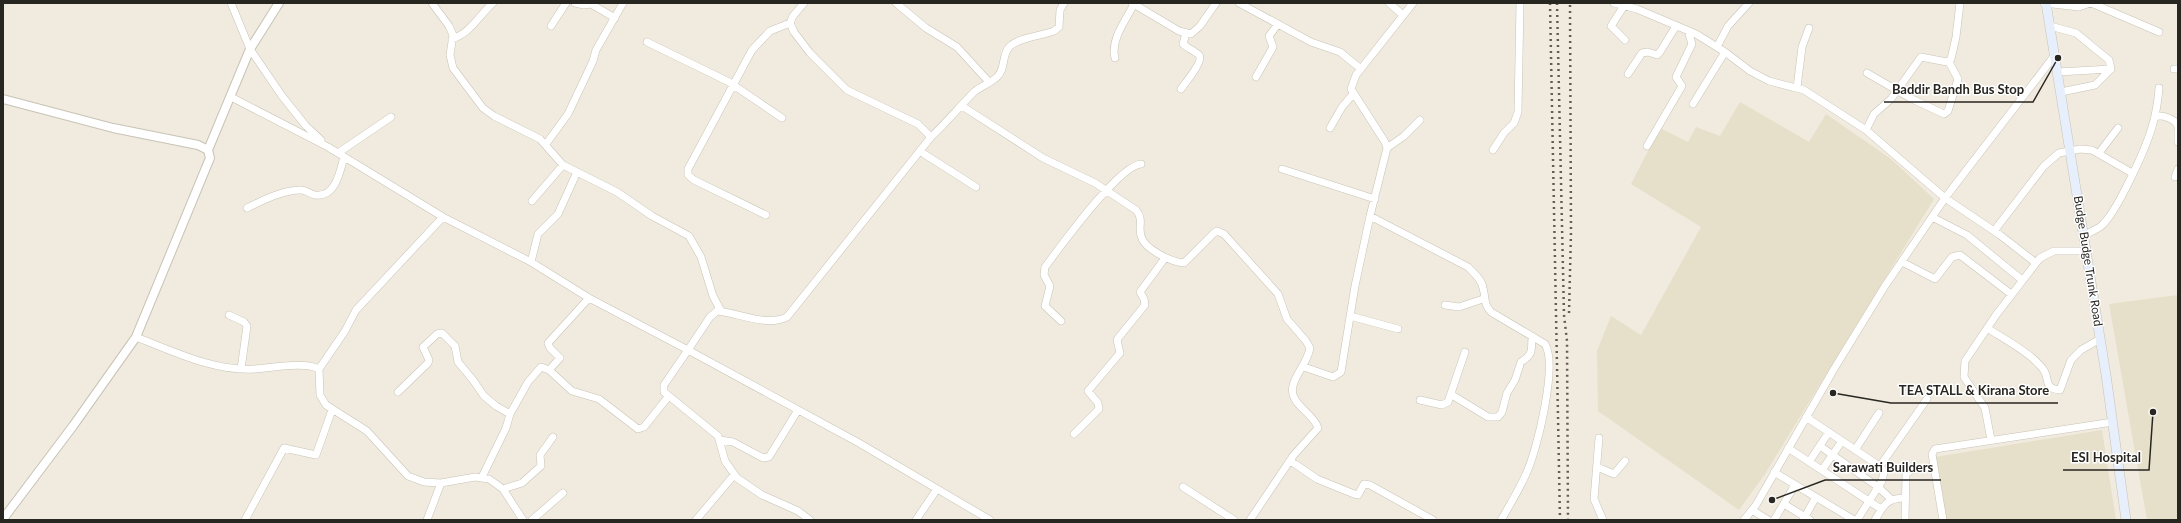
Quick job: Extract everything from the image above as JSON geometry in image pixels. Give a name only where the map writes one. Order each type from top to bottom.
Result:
[{"type":"main road","name":"Budge Budge Trunk Road","points":[[2045,3],[2055,54],[2084,235],[2113,422],[2126,520]]},
{"type":"street","points":[[231,3],[250,49],[282,96],[306,126],[328,147]]},
{"type":"street","points":[[3,518],[73,426],[136,338],[210,158],[208,150],[250,49],[279,3]]},
{"type":"street","points":[[432,3],[449,26],[452,39],[450,55],[453,68],[484,108],[494,116],[546,144],[563,165],[617,192],[652,216],[690,236],[702,257],[713,296],[721,312]]},
{"type":"street","points":[[452,39],[468,32],[484,11],[493,3]]},
{"type":"street","points":[[551,26],[566,3]]},
{"type":"street","points":[[575,3],[584,6],[591,4],[615,18]]},
{"type":"street","points":[[546,144],[568,114],[593,61],[596,50],[623,3]]},
{"type":"street","points":[[766,215],[694,180],[688,175],[688,169],[752,50],[770,31],[790,23],[793,16],[804,3]]},
{"type":"street","points":[[896,3],[926,28],[957,47],[989,82]]},
{"type":"street","points":[[810,520],[798,511],[757,492],[734,475],[725,461],[720,440],[712,431],[668,397],[663,390],[664,385],[710,316],[718,311],[749,318],[779,320],[787,317],[921,152],[931,137],[975,92],[998,77],[1001,72],[1005,54],[1010,47],[1017,42],[1054,31],[1059,27],[1060,10],[1064,3]]},
{"type":"street","points":[[1115,58],[1114,47],[1116,40],[1133,4],[1186,33],[1196,31],[1216,3]]},
{"type":"street","points":[[1239,3],[1311,42],[1336,50],[1361,69]]},
{"type":"street","points":[[1389,3],[1403,15]]},
{"type":"street","points":[[1387,148],[1378,130],[1351,89],[1353,81],[1361,69],[1413,3]]},
{"type":"street","points":[[1493,150],[1504,133],[1514,124],[1518,112],[1520,3]]},
{"type":"street","points":[[1614,3],[1688,31],[1725,52],[1758,76],[1780,85],[1804,90],[1866,130],[1945,198],[1994,231],[2036,263]]},
{"type":"street","points":[[1717,47],[1728,26],[1750,3]]},
{"type":"street","points":[[1867,73],[1938,113],[1946,114],[1958,79],[1949,62],[1955,47],[1960,3]]},
{"type":"street","points":[[2045,3],[2079,7],[2090,3],[2111,10],[2159,32]]},
{"type":"street","points":[[1624,6],[1611,26],[1625,40]]},
{"type":"street","points":[[790,23],[794,32],[810,53],[847,90],[918,124],[931,137]]},
{"type":"street","points":[[1256,77],[1272,50],[1273,45],[1269,36],[1278,24]]},
{"type":"street","points":[[1628,74],[1642,53],[1648,52],[1657,55],[1660,52],[1676,26]]},
{"type":"street","points":[[2050,26],[2076,32],[2109,60],[2110,69],[2095,85],[2061,92]]},
{"type":"street","points":[[1798,88],[1802,47],[1809,28]]},
{"type":"street","points":[[1647,146],[1682,86],[1676,77],[1692,44],[1688,31]]},
{"type":"street","points":[[1181,89],[1199,64],[1200,58],[1199,55],[1182,44],[1186,33]]},
{"type":"street","points":[[647,42],[733,85],[782,118]]},
{"type":"street","points":[[1693,104],[1725,52]]},
{"type":"street","points":[[1744,520],[1752,510],[1806,417],[1902,262],[1932,217],[2055,54]]},
{"type":"street","points":[[1866,130],[1874,114],[1892,99],[1921,58],[1949,62]]},
{"type":"street","points":[[2058,72],[2110,69]]},
{"type":"street","points":[[2084,235],[2100,227],[2106,221],[2120,198],[2152,128],[2159,88]]},
{"type":"street","points":[[1330,128],[1342,107],[1353,94]]},
{"type":"street","points":[[231,97],[328,147],[443,217],[531,262],[589,298],[798,410],[990,520]]},
{"type":"street","points":[[3,99],[113,128],[198,145],[208,150]]},
{"type":"street","points":[[962,106],[1043,158],[1095,183],[1140,215],[1141,238],[1164,258],[1180,263],[1187,262],[1214,233],[1220,232],[1224,234],[1278,294],[1287,319],[1308,344],[1309,353],[1304,367],[1294,380],[1292,391],[1300,406],[1316,423],[1318,428],[1291,460],[1250,520]]},
{"type":"street","points":[[2155,117],[2159,116],[2167,118],[2176,122],[2178,126]]},
{"type":"street","points":[[247,208],[267,199],[300,190],[318,196],[330,191],[335,186],[341,155],[391,117]]},
{"type":"street","points":[[1304,367],[1332,376],[1342,372],[1350,316],[1370,216],[1387,148],[1404,136],[1420,120]]},
{"type":"street","points":[[2099,153],[2118,128]]},
{"type":"street","points":[[2178,130],[2178,142]]},
{"type":"street","points":[[1994,231],[2053,156],[2070,150],[2080,149],[2099,153],[2132,173]]},
{"type":"street","points":[[921,152],[976,187]]},
{"type":"street","points":[[1061,321],[1045,306],[1050,286],[1043,271],[1061,245],[1106,190],[1129,168],[1141,164]]},
{"type":"street","points":[[532,201],[563,165]]},
{"type":"street","points":[[1282,169],[1374,199]]},
{"type":"street","points":[[2175,177],[2178,169]]},
{"type":"street","points":[[531,262],[538,234],[558,214],[577,172]]},
{"type":"street","points":[[1370,216],[1468,268],[1474,273],[1484,287],[1483,299],[1485,305],[1491,312],[1545,344],[1549,349],[1550,360],[1540,432],[1526,475],[1502,520]]},
{"type":"street","points":[[443,217],[356,310],[345,331],[319,369],[320,394],[323,401],[332,410],[367,430],[408,476],[424,482],[441,482],[482,477],[489,479],[503,489],[523,520]]},
{"type":"street","points":[[1932,217],[1967,235],[2022,280]]},
{"type":"street","points":[[1991,440],[1985,408],[1964,377],[1963,368],[1965,361],[2011,294],[2036,263],[2048,253],[2054,251],[2086,251]]},
{"type":"street","points":[[1902,262],[1935,279],[1952,258],[1960,255],[2011,294]]},
{"type":"street","points":[[1074,434],[1099,409],[1098,403],[1089,394],[1090,387],[1120,352],[1119,337],[1145,305],[1144,299],[1140,292],[1164,258]]},
{"type":"street","points":[[549,370],[560,358],[550,348],[548,343],[589,298]]},
{"type":"street","points":[[1445,305],[1459,307],[1483,299]]},
{"type":"street","points":[[230,315],[244,322],[247,326],[241,369]]},
{"type":"street","points":[[1350,316],[1398,329]]},
{"type":"street","points":[[1987,328],[2033,360],[2043,369],[2048,385],[2052,389],[2060,390],[2071,360],[2081,350],[2100,339]]},
{"type":"street","points":[[398,392],[428,363],[429,360],[424,347],[437,334],[442,333],[455,346],[458,362],[484,396],[491,403],[510,414]]},
{"type":"street","points":[[1452,395],[1488,417],[1498,417],[1502,412],[1507,393],[1515,380],[1521,362],[1527,360],[1531,355],[1532,336]]},
{"type":"street","points":[[136,338],[188,356],[241,369],[300,365],[319,369]]},
{"type":"street","points":[[1420,400],[1442,405],[1448,402],[1452,395],[1465,352]]},
{"type":"street","points":[[482,477],[506,428],[510,414],[528,382],[540,368],[543,367],[549,370],[572,391],[596,397],[638,429],[644,427],[668,397]]},
{"type":"street","points":[[1880,466],[1927,399]]},
{"type":"street","points":[[245,520],[284,448],[316,455],[332,410]]},
{"type":"street","points":[[720,440],[733,442],[764,458],[769,458],[798,410]]},
{"type":"street","points":[[1855,450],[1879,413]]},
{"type":"street","points":[[1774,472],[1816,497],[1846,518],[1856,520],[1885,475],[1880,466],[1806,417]]},
{"type":"street","points":[[1943,520],[1932,454],[1935,449],[2113,422]]},
{"type":"street","points":[[1809,462],[1829,432]]},
{"type":"street","points":[[503,489],[522,483],[541,466],[540,455],[553,437]]},
{"type":"street","points":[[1599,438],[1595,502],[1603,520]]},
{"type":"street","points":[[1822,470],[1842,441]]},
{"type":"street","points":[[1820,446],[1878,487],[1891,499]]},
{"type":"street","points":[[1788,448],[1881,509]]},
{"type":"street","points":[[1291,460],[1293,464],[1329,485],[1356,495],[1362,486],[1366,484],[1421,512],[1433,520]]},
{"type":"street","points":[[1597,467],[1614,474],[1625,461]]},
{"type":"street","points":[[1905,520],[1904,480],[1908,472],[1934,467]]},
{"type":"street","points":[[696,520],[734,475]]},
{"type":"street","points":[[427,520],[441,482]]},
{"type":"street","points":[[1774,520],[1795,485]]},
{"type":"street","points":[[1183,487],[1234,520]]},
{"type":"street","points":[[916,520],[937,489]]},
{"type":"street","points":[[532,520],[564,492]]},
{"type":"street","points":[[1784,504],[1806,519],[1816,497]]},
{"type":"street","points":[[1875,520],[1881,509],[1891,499],[1904,498]]},
{"type":"street","points":[[1752,510],[1766,520]]},
{"type":"street","points":[[1417,520],[1421,512]]},
{"type":"shaded area","points":[[1740,102],[1809,142],[1826,114],[1891,159],[1934,199],[1765,474],[1739,510],[1598,411],[1597,351],[1611,316],[1641,335],[1701,227],[1631,184],[1660,128],[1688,142],[1696,127],[1720,136]]},
{"type":"shaded area","points":[[2178,295],[2178,520],[2147,520],[2109,304]]},
{"type":"shaded area","points":[[2102,430],[2116,520],[1945,520],[1935,457]]},
{"type":"railway","points":[[1550,3],[1560,520]]},
{"type":"railway","points":[[1557,3],[1564,315],[1567,341],[1568,520]]},
{"type":"railway","points":[[1569,313],[1571,232],[1570,3]]},
{"type":"place","name":"Baddir Bandh Bus Stop","points":[[2058,58]]},
{"type":"place","name":"TEA STALL & Kirana Store","points":[[1833,393]]},
{"type":"place","name":"ESI Hospital","points":[[2153,412]]},
{"type":"place","name":"Sarawati Builders","points":[[1772,500]]}]
